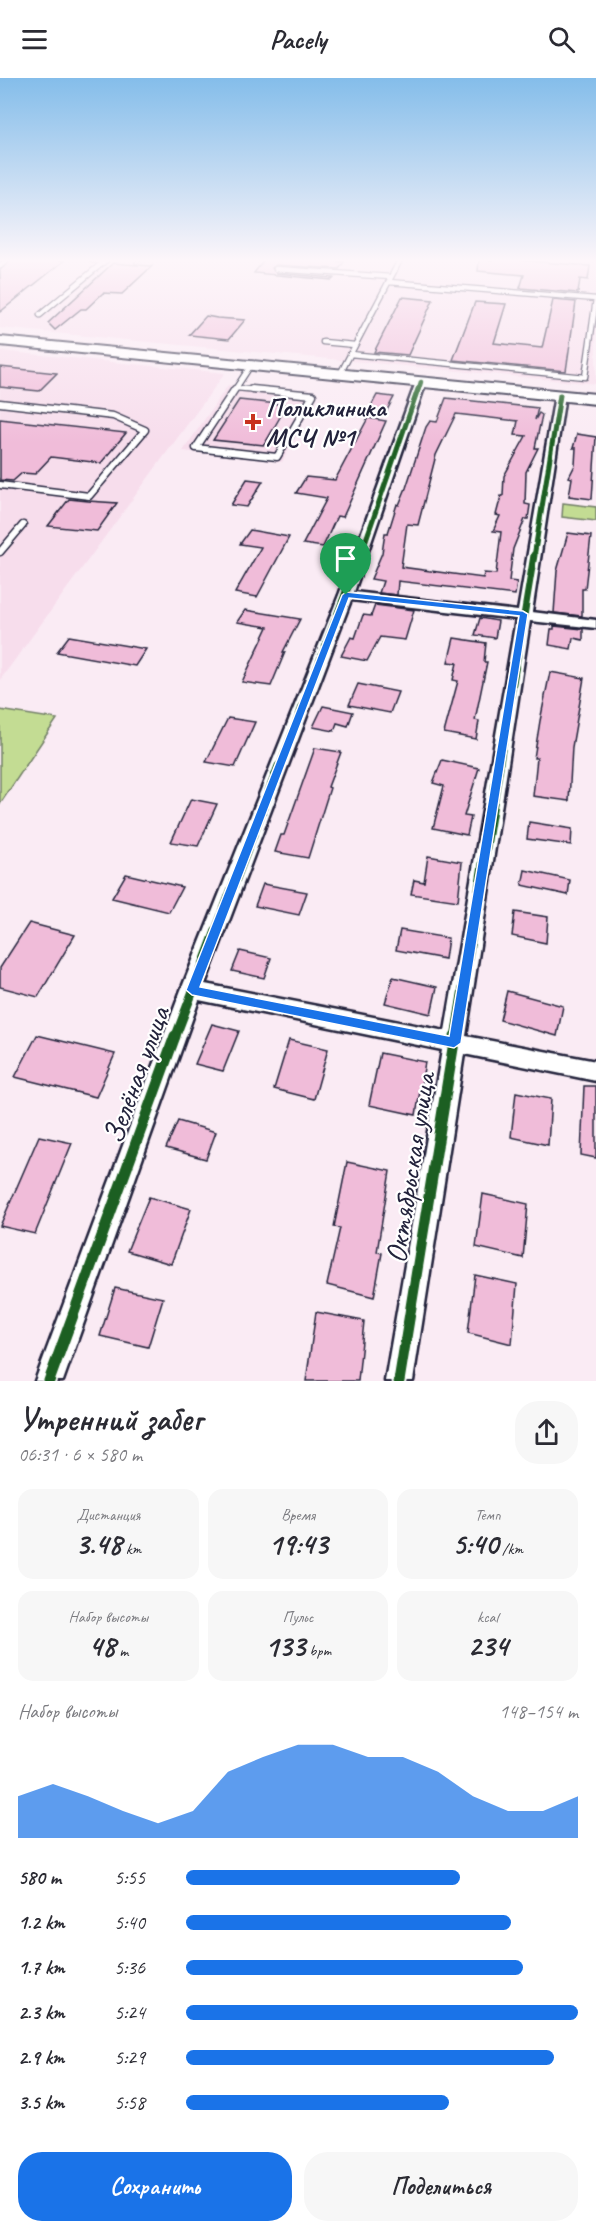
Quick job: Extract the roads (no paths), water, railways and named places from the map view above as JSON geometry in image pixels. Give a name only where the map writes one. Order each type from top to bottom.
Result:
[{"type":"main road","points":[[0,341],[596,399]]},
{"type":"street","name":"Зелёная улица","points":[[49,1381],[192,990],[346,595],[421,382]]},
{"type":"street","name":"Октябрьская улица","points":[[399,1381],[560,395]]},
{"type":"street","points":[[346,595],[596,624]]},
{"type":"street","points":[[192,990],[596,1071]]},
{"type":"lane","points":[[340,374],[368,321]]},
{"type":"lane","points":[[350,354],[585,377],[593,321]]},
{"type":"lane","points":[[323,342],[355,345]]},
{"type":"lane","points":[[236,388],[313,395],[277,457],[196,448],[251,365]]},
{"type":"lane","points":[[0,403],[113,416],[145,430],[89,496],[0,485]]},
{"type":"lane","points":[[0,552],[23,525]]},
{"type":"place","name":"Поликлиника МСЧ №1","points":[[253,422]]}]
